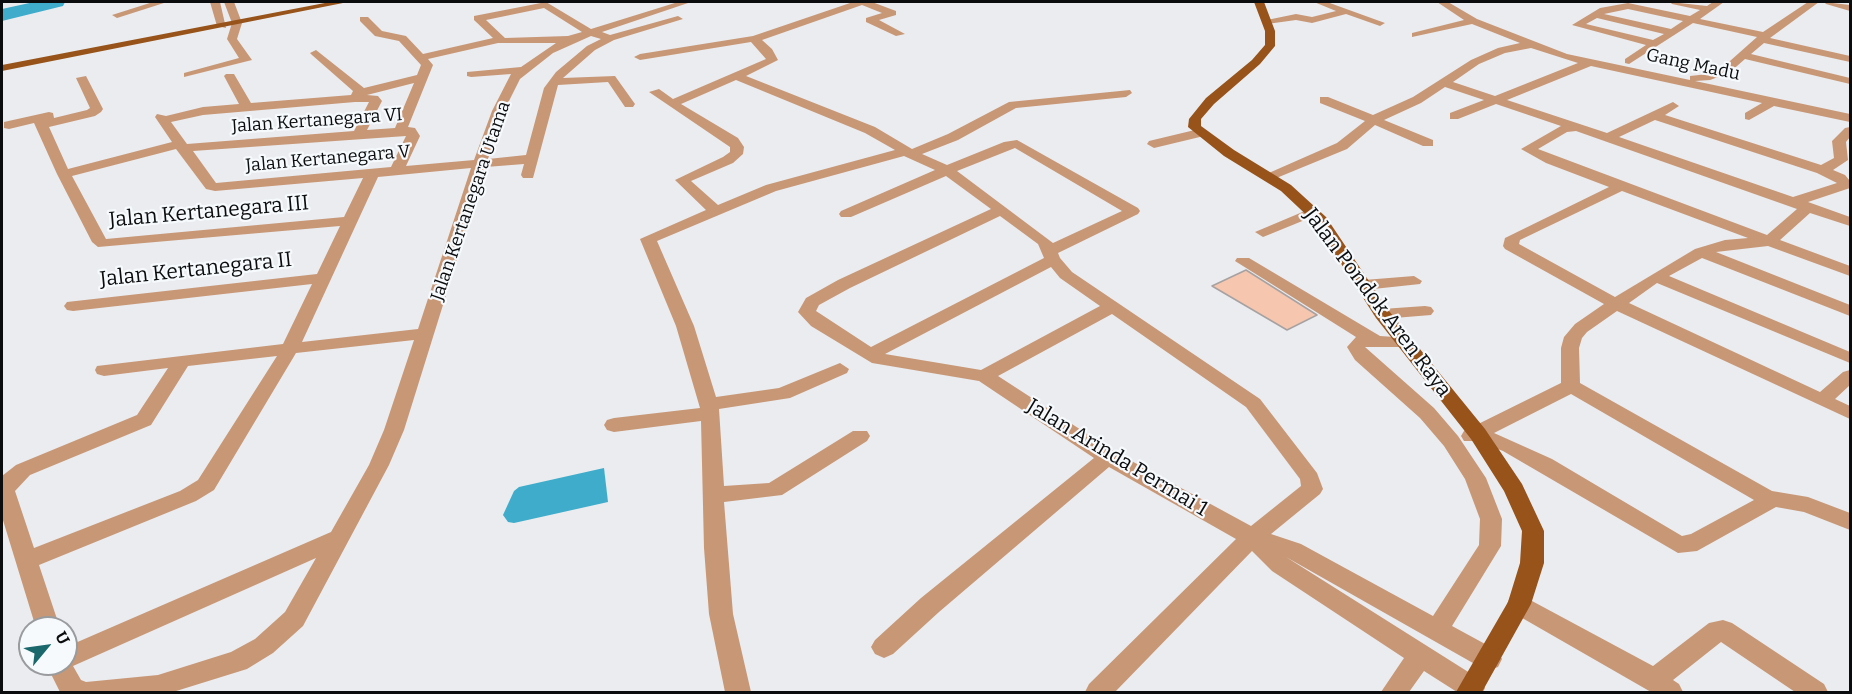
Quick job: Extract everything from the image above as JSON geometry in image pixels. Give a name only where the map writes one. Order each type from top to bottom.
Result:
[{"type":"main road","points":[[2,68],[343,2]]},
{"type":"main road","points":[[1199,133],[1194,127],[1199,113],[1221,90],[1266,54],[1270,46],[1267,21],[1259,2]]},
{"type":"main road","name":"Jalan Pondok Aren Raya","points":[[1199,133],[1269,176],[1312,212],[1332,236],[1382,314],[1478,434],[1514,489],[1533,531],[1532,563],[1519,604],[1470,690]]},
{"type":"street","points":[[117,15],[162,2]]},
{"type":"street","points":[[215,2],[222,26]]},
{"type":"street","points":[[229,2],[242,22]]},
{"type":"street","points":[[188,75],[246,60],[232,39],[242,22],[239,2]]},
{"type":"street","name":"Jalan Kertanegara Utama","points":[[90,693],[145,690],[238,661],[264,646],[294,619],[380,465],[427,333],[498,111],[511,84],[522,70],[571,39],[647,9],[686,2]]},
{"type":"street","points":[[640,57],[742,39],[754,39],[863,2],[892,13],[870,20],[900,34]]},
{"type":"street","points":[[1319,2],[1380,23]]},
{"type":"street","name":"Gang Madu","points":[[1442,2],[1473,21],[1529,45],[1592,62],[1851,118]]},
{"type":"street","points":[[1675,2],[1708,9]]},
{"type":"street","points":[[1623,61],[1655,44],[1719,2]]},
{"type":"street","points":[[1516,48],[1554,58],[1592,62],[1623,61],[1683,77],[1706,78],[1725,71],[1763,38],[1814,2]]},
{"type":"street","points":[[1829,2],[1851,8]]},
{"type":"street","points":[[500,40],[478,18],[538,5],[549,6],[589,32],[610,38]]},
{"type":"street","points":[[1655,44],[1577,25],[1594,14],[1628,6],[1763,38],[1848,55]]},
{"type":"street","points":[[1267,21],[1296,16],[1312,20],[1347,11]]},
{"type":"street","points":[[1594,14],[1671,32]]},
{"type":"street","points":[[364,19],[379,34],[402,38],[427,64],[400,130]]},
{"type":"street","points":[[528,175],[554,82],[574,60],[610,38],[678,19]]},
{"type":"street","points":[[1416,35],[1473,21]]},
{"type":"street","points":[[422,57],[500,40],[571,39]]},
{"type":"street","points":[[672,104],[772,60],[768,51],[754,39]]},
{"type":"street","points":[[1269,176],[1342,146],[1373,120],[1417,100],[1475,62],[1502,50],[1529,45]]},
{"type":"street","points":[[316,53],[357,95],[376,100],[359,134]]},
{"type":"street","points":[[1742,55],[1851,81]]},
{"type":"street","points":[[1454,116],[1592,62]]},
{"type":"street","points":[[471,74],[522,70]]},
{"type":"street","points":[[230,76],[246,107],[357,95],[422,77]]},
{"type":"street","points":[[737,76],[870,130],[947,170],[1045,242],[1051,256],[1065,275],[1110,308],[1253,403],[1310,478],[1312,489],[1252,537],[1098,693]]},
{"type":"street","points":[[9,125],[40,122],[95,106],[82,78]]},
{"type":"street","points":[[554,82],[611,78],[629,104]]},
{"type":"street","points":[[1445,83],[1609,137],[1851,222]]},
{"type":"street","points":[[656,92],[733,141],[737,147],[736,154],[728,160],[682,180],[715,210]]},
{"type":"street","points":[[738,693],[721,614],[710,409],[685,326],[648,239],[771,188],[909,152],[953,137],[1013,105],[1126,93]]},
{"type":"street","points":[[1324,100],[1428,143]]},
{"type":"street","points":[[1749,116],[1773,101]]},
{"type":"street","points":[[1609,137],[1673,106]]},
{"type":"street","name":"Jalan Kertanegara V","points":[[246,107],[203,111],[163,119],[211,186],[532,159]]},
{"type":"street","points":[[1571,386],[1570,348],[1573,337],[1614,303],[1701,252],[1725,245],[1769,241],[1801,205],[1846,185],[1840,178],[1822,170],[1653,115]]},
{"type":"street","name":"Jalan Kertanegara III","points":[[40,122],[100,242],[108,244],[350,221]]},
{"type":"street","points":[[1577,127],[1564,129],[1528,149],[1851,271]]},
{"type":"street","name":"Jalan Kertanegara VI","points":[[64,174],[181,146],[410,131],[413,136],[396,172]]},
{"type":"street","points":[[1822,170],[1841,160],[1839,141],[1851,131]]},
{"type":"street","points":[[1154,144],[1199,133]]},
{"type":"street","points":[[846,214],[947,170],[1009,145],[1017,144],[1133,211],[870,355]]},
{"type":"street","points":[[27,560],[198,491],[206,485],[290,349],[372,174]]},
{"type":"street","points":[[1622,186],[1510,242],[1519,253],[1614,303],[1851,413]]},
{"type":"street","name":"Jalan Arinda Permai 1","points":[[1001,210],[844,284],[808,306],[810,317],[870,355],[890,362],[984,376],[1108,458],[1252,537],[1293,550],[1489,659]]},
{"type":"street","points":[[1263,232],[1312,212]]},
{"type":"street","points":[[1701,252],[1851,310]]},
{"type":"street","points":[[1243,261],[1374,340]]},
{"type":"street","points":[[1656,277],[1851,358]]},
{"type":"street","name":"Jalan Kertanegara II","points":[[74,306],[323,279]]},
{"type":"street","points":[[1364,285],[1414,281]]},
{"type":"street","points":[[984,376],[1110,308]]},
{"type":"street","points":[[1382,314],[1425,311]]},
{"type":"street","points":[[104,370],[427,333]]},
{"type":"street","points":[[1403,342],[1361,341],[1356,347],[1361,356],[1427,413],[1451,441],[1475,478],[1491,519],[1490,546],[1437,630]]},
{"type":"street","points":[[44,616],[4,491],[6,484],[23,470],[135,426],[144,420],[181,362]]},
{"type":"street","points":[[614,425],[783,394],[840,369]]},
{"type":"street","points":[[1822,400],[1851,376]]},
{"type":"street","points":[[1451,441],[1478,434],[1571,386]]},
{"type":"street","points":[[1571,386],[1767,498],[1808,505],[1851,522]]},
{"type":"street","points":[[1478,434],[1510,446],[1545,464],[1678,544],[1689,545],[1699,540],[1768,502],[1767,498]]},
{"type":"street","points":[[713,495],[774,490],[860,436]]},
{"type":"street","points":[[884,647],[930,604],[1108,458]]},
{"type":"street","name":"Jalan Arinda Permai 1","points":[[1252,537],[1280,565],[1470,690]]},
{"type":"street","points":[[78,653],[339,538]]},
{"type":"street","points":[[1519,604],[1662,686],[1718,630],[1724,630],[1815,693]]},
{"type":"street","points":[[1394,693],[1420,656]]},
{"type":"street","points":[[65,676],[73,691],[82,693]]},
{"type":"water","points":[[604,468],[608,502],[514,523],[508,522],[503,515],[514,491],[519,487]]},
{"type":"building","points":[[1246,270],[1317,315],[1287,330],[1212,286]]},
{"type":"waterway","points":[[2,15],[56,2]]}]
